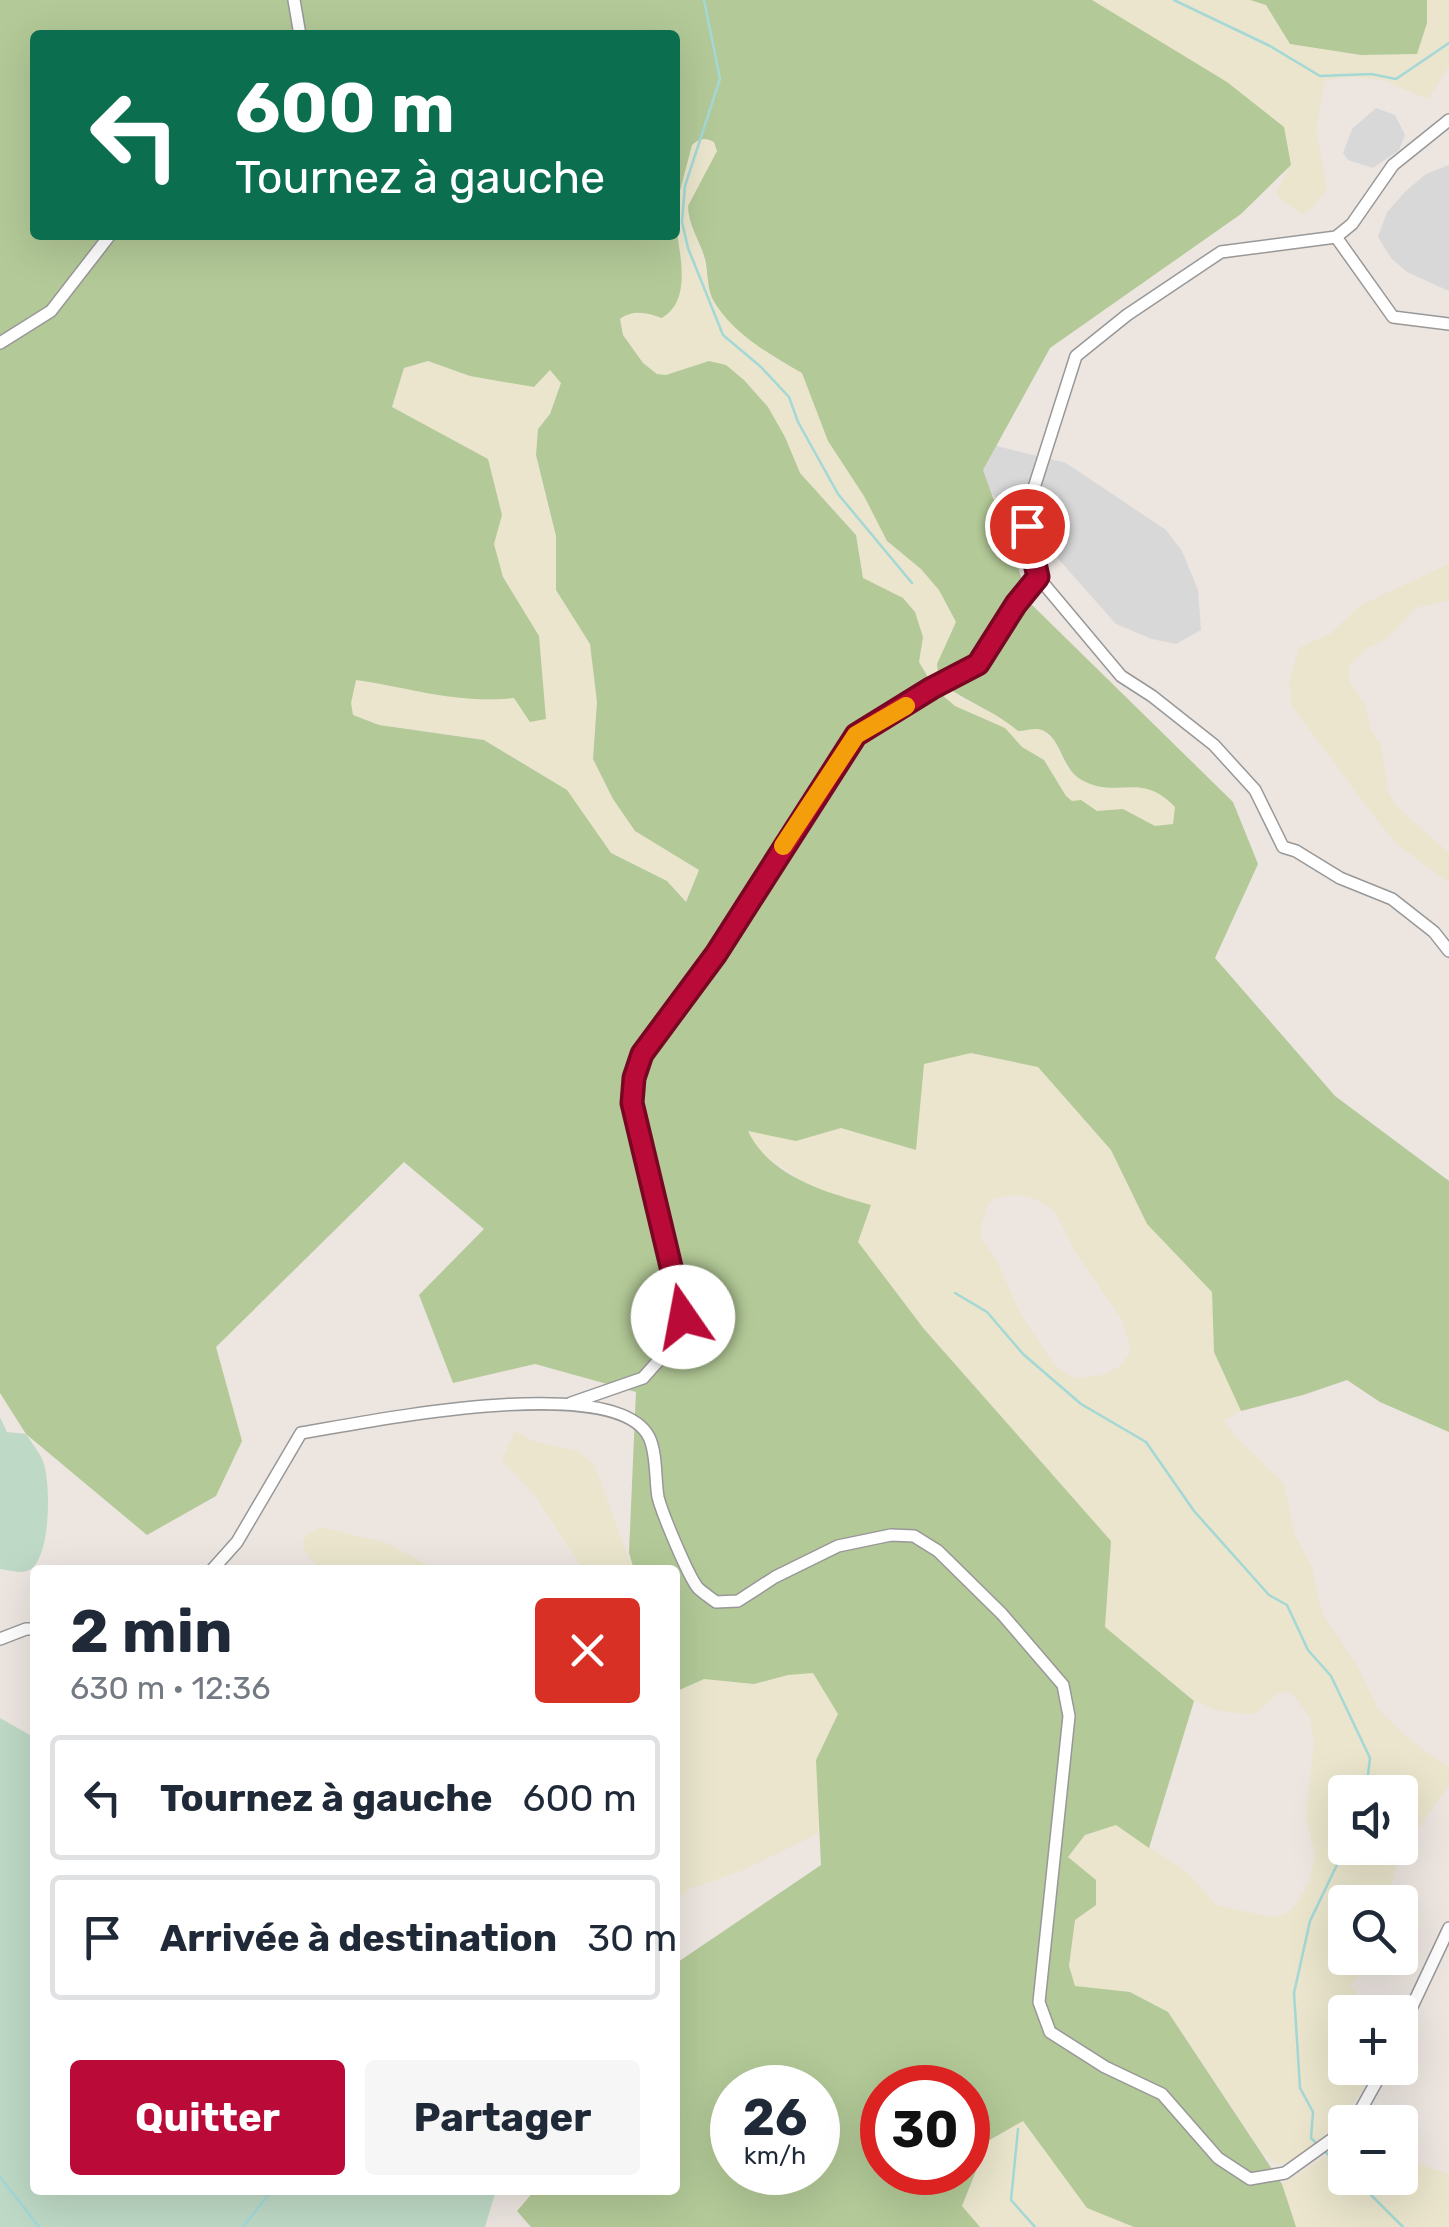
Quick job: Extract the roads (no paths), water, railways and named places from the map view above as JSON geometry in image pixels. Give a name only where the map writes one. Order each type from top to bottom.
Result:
[{"type":"street","points":[[294,0],[299,30]]},
{"type":"street","points":[[1449,120],[1393,165],[1352,224],[1336,238],[1221,252],[1127,315],[1076,356],[1032,494],[1027,526],[1038,577],[1122,676],[1214,746],[1255,790],[1282,847],[1392,900],[1434,932],[1449,951]]},
{"type":"street","points":[[1336,238],[1393,317],[1449,324]]},
{"type":"street","points":[[0,343],[51,311],[106,240]]},
{"type":"street","points":[[571,1402],[643,1378],[684,1332],[680,1298],[632,1103],[634,1078],[642,1054],[716,954],[856,735],[978,664],[1038,577]]},
{"type":"street","points":[[217,1565],[238,1542],[301,1433],[525,1402],[571,1402],[629,1419],[648,1436],[659,1502],[698,1588],[716,1602],[738,1600],[838,1546],[892,1535],[914,1536],[938,1551],[1002,1614],[1062,1685],[1069,1716],[1039,2002],[1050,2032],[1104,2067],[1162,2094],[1218,2158],[1250,2178],[1286,2174],[1328,2143]]},
{"type":"street","points":[[0,1638],[30,1629]]},
{"type":"street","points":[[1417,1995],[1449,1928]]},
{"type":"waterway","points":[[704,0],[720,79],[685,186],[682,222],[688,248],[723,335],[789,397],[798,422],[838,494],[912,583]]},
{"type":"waterway","points":[[1174,0],[1270,46],[1320,76],[1371,74],[1396,79],[1449,43]]},
{"type":"waterway","points":[[955,1293],[987,1312],[1023,1354],[1081,1404],[1146,1442],[1194,1511],[1269,1595],[1287,1605],[1308,1650],[1331,1676],[1370,1758],[1368,1775]]},
{"type":"waterway","points":[[1318,2145],[1311,2138],[1313,2112],[1300,2088],[1294,1993],[1310,1921],[1337,1865]]},
{"type":"waterway","points":[[1018,2129],[1011,2200],[1035,2227]]},
{"type":"waterway","points":[[1323,2150],[1328,2154]]},
{"type":"waterway","points":[[0,2177],[39,2227]]},
{"type":"waterway","points":[[243,2227],[268,2195]]},
{"type":"waterway","points":[[1371,2195],[1403,2227]]}]
